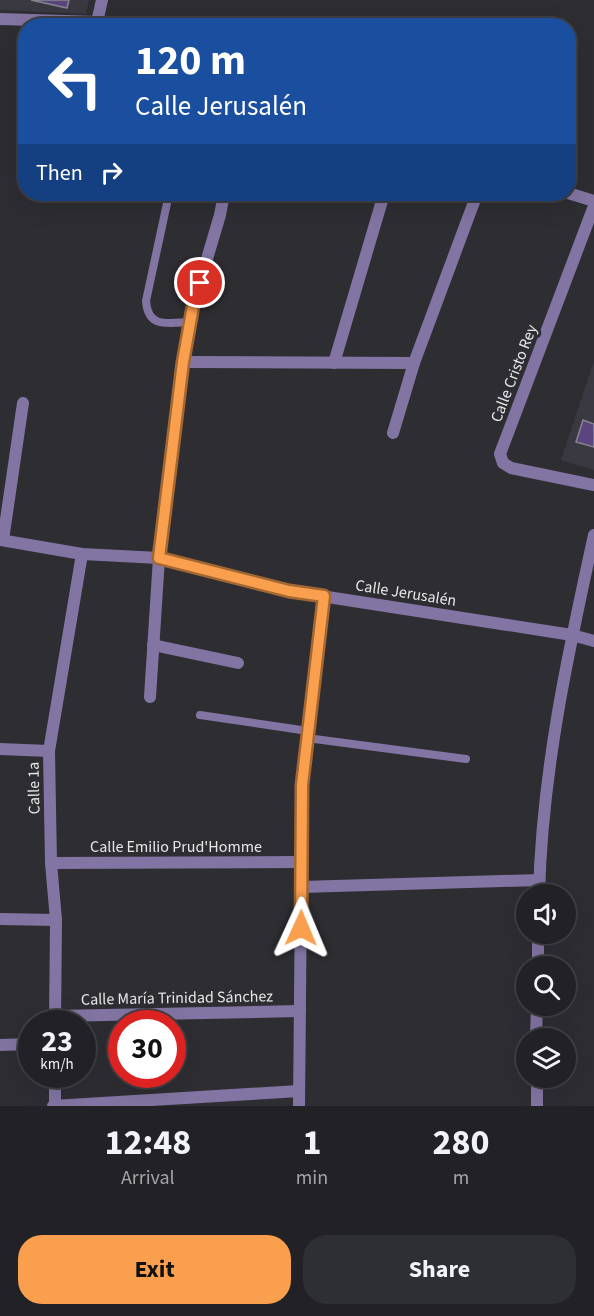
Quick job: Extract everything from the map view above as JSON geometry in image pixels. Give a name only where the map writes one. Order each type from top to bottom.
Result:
[{"type":"street","points":[[101,18],[102,0]]},
{"type":"street","points":[[0,19],[18,20]]},
{"type":"street","points":[[576,195],[594,201]]},
{"type":"street","points":[[150,697],[159,558],[183,362],[190,322],[223,201]]},
{"type":"street","points":[[334,363],[382,201]]},
{"type":"street","points":[[393,433],[414,363],[474,201]]},
{"type":"street","name":"Calle Cristo Rey","points":[[594,206],[500,453],[503,463],[511,468],[594,485]]},
{"type":"street","points":[[183,362],[414,363]]},
{"type":"street","points":[[2,540],[23,403]]},
{"type":"street","points":[[540,884],[549,757],[572,635],[594,539]]},
{"type":"street","name":"Calle Jerusalén","points":[[2,540],[82,554],[159,558],[289,591],[572,635],[594,641]]},
{"type":"street","name":"Calle 1a","points":[[55,1010],[56,920],[51,863],[49,752],[82,554]]},
{"type":"street","points":[[299,1106],[302,785],[324,596]]},
{"type":"street","points":[[153,645],[238,663]]},
{"type":"street","points":[[0,749],[49,752]]},
{"type":"street","name":"Calle Emilio Prud'Homme","points":[[51,863],[301,862]]},
{"type":"street","points":[[302,887],[540,880]]},
{"type":"street","points":[[0,919],[56,920]]},
{"type":"street","name":"Calle María Trinidad Sánchez","points":[[96,1018],[300,1011]]},
{"type":"street","points":[[0,1045],[18,1044]]},
{"type":"street","points":[[55,1088],[54,1106],[299,1091]]},
{"type":"street","points":[[537,1088],[537,1106]]},
{"type":"lane","points":[[167,201],[146,301],[147,312],[151,319],[161,323],[190,322]]},
{"type":"lane","points":[[200,715],[308,735],[466,759]]},
{"type":"shaded area","points":[[0,0],[89,0],[86,14],[0,10]]},
{"type":"shaded area","points":[[594,361],[594,470],[561,460]]},
{"type":"building","points":[[31,0],[69,0],[67,8]]},
{"type":"building","points":[[583,420],[594,424],[594,447],[576,442]]},
{"type":"route","points":[[200,283],[193,306],[183,362],[159,558],[289,591],[324,596],[302,785],[301,928]]}]
